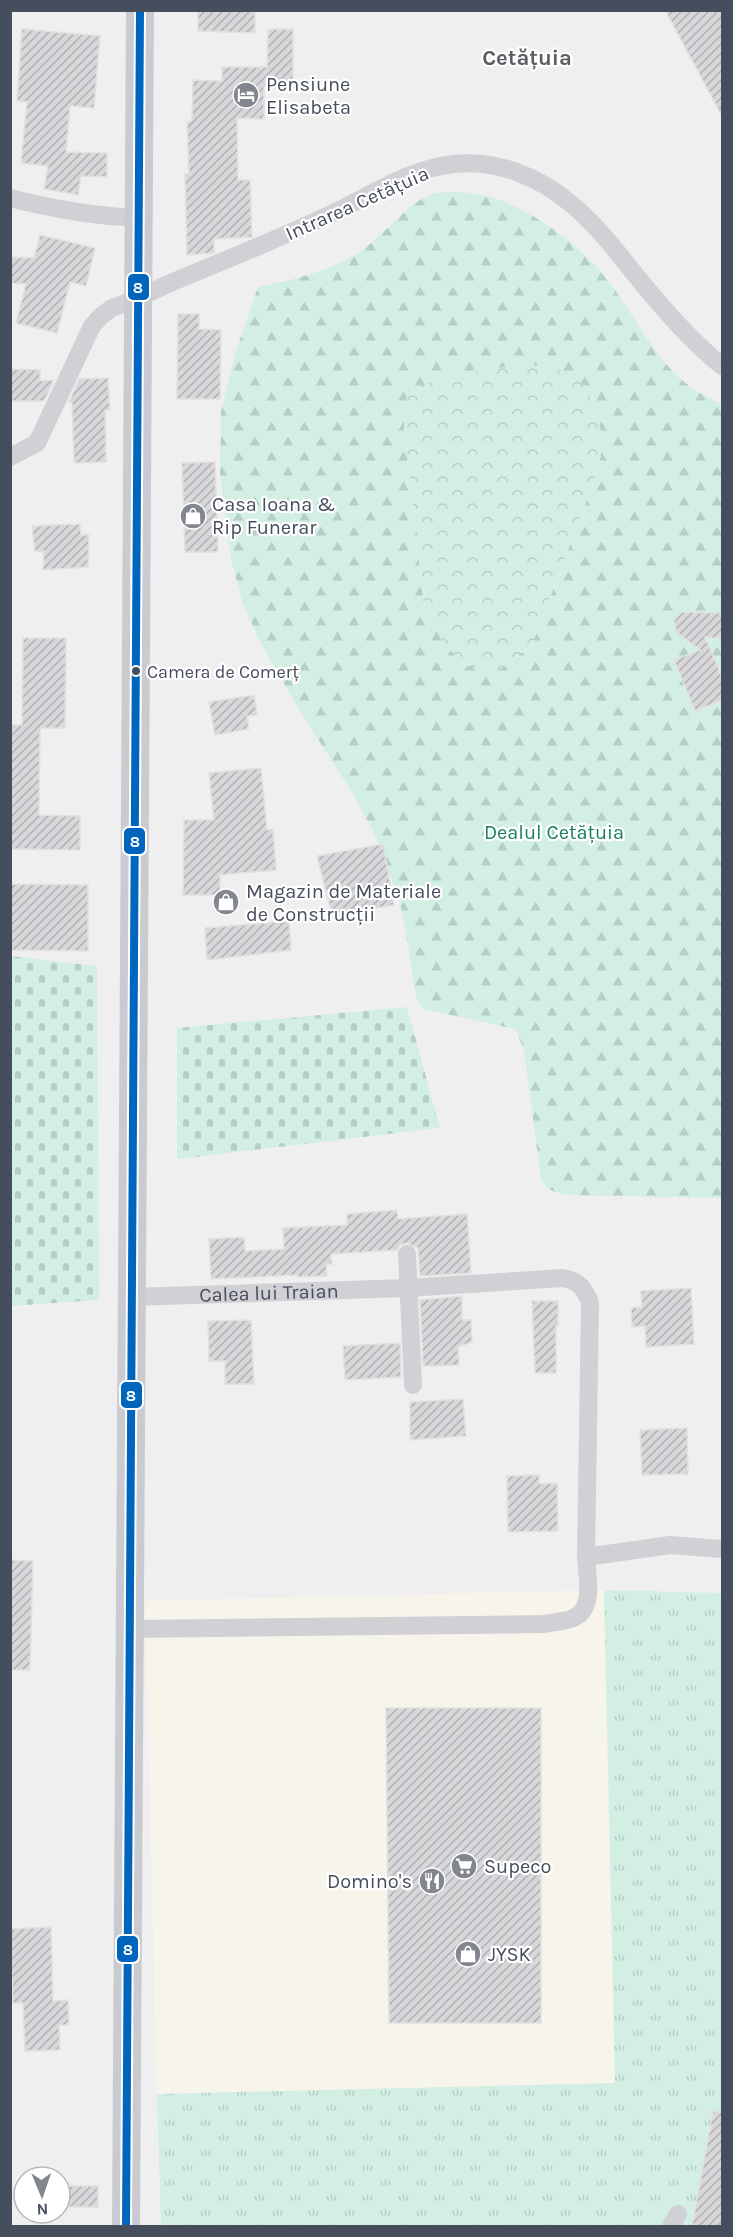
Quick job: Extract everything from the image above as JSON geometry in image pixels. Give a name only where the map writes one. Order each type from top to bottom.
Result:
[{"type":"main road","points":[[126,2226],[140,10]]},
{"type":"street","name":"Intrarea Cetățuia","points":[[10,457],[37,443],[92,326],[112,308],[138,299],[333,213],[398,180],[455,163],[487,165],[518,172],[548,185],[597,228],[659,303],[705,352],[723,366]]},
{"type":"street","points":[[10,198],[51,209],[94,216],[138,218]]},
{"type":"street","points":[[407,1254],[413,1385]]},
{"type":"street","name":"Calea lui Traian","points":[[130,1629],[544,1624],[577,1616],[585,1607],[587,1599],[590,1302],[576,1280],[563,1278],[408,1288],[131,1297]]},
{"type":"street","points":[[586,1557],[670,1545],[723,1549]]},
{"type":"shaded area","points":[[604,1590],[615,2083],[157,2094],[145,1601]]},
{"type":"green space","name":"Dealul Cetățuia","points":[[457,191],[488,196],[506,202],[559,233],[590,260],[603,275],[673,371],[698,392],[722,404],[722,1198],[568,1195],[546,1187],[541,1180],[524,1049],[515,1029],[423,1009],[416,998],[399,899],[374,833],[353,794],[298,708],[259,640],[242,601],[231,559],[220,474],[221,412],[235,354],[258,287],[310,275],[346,260],[367,247],[421,200],[433,194]],"holes":[[[404,405],[602,448],[597,473],[532,645],[500,669],[425,615],[404,427]]]},
{"type":"green space","points":[[532,365],[553,368],[572,375],[591,398],[599,420],[602,441],[597,473],[532,645],[500,669],[462,666],[425,615],[404,427],[404,405],[408,392],[435,381],[502,367]]},
{"type":"green space","points":[[11,956],[97,966],[99,1300],[11,1306]]},
{"type":"green space","points":[[407,1007],[440,1128],[177,1159],[177,1028]]},
{"type":"green space","points":[[604,1590],[722,1593],[722,2226],[161,2226],[157,2094],[615,2083]]},
{"type":"building","points":[[198,10],[255,10],[255,33],[198,31]]},
{"type":"building","points":[[665,10],[723,10],[723,118]]},
{"type":"building","points":[[22,29],[100,36],[94,108],[70,106],[66,152],[107,153],[107,177],[81,176],[78,195],[44,189],[48,166],[21,163],[27,102],[17,101]]},
{"type":"building","points":[[268,29],[293,29],[293,85],[264,86],[264,119],[237,118],[238,180],[250,180],[252,237],[214,239],[214,253],[187,255],[185,174],[189,174],[187,122],[192,121],[193,80],[222,81],[222,67],[267,67]]},
{"type":"building","points":[[40,235],[95,248],[86,286],[70,282],[57,333],[16,323],[26,284],[10,283],[10,257],[34,258]]},
{"type":"building","points":[[178,314],[199,314],[199,329],[221,330],[220,399],[177,399]]},
{"type":"building","points":[[10,369],[40,370],[40,381],[54,380],[44,401],[10,401]]},
{"type":"building","points":[[108,378],[110,410],[105,410],[106,462],[74,463],[72,402],[69,402],[79,379]]},
{"type":"building","points":[[215,462],[218,552],[185,552],[182,463]]},
{"type":"building","points":[[80,524],[81,535],[89,535],[88,567],[43,570],[44,551],[35,552],[32,526]]},
{"type":"building","points":[[682,612],[723,613],[721,639],[705,637],[723,679],[723,700],[695,711],[674,660],[700,650],[676,632],[674,620]]},
{"type":"building","points":[[23,638],[66,638],[65,728],[40,728],[39,815],[80,816],[80,850],[10,849],[10,725],[22,725]]},
{"type":"building","points":[[254,695],[257,715],[247,716],[249,729],[215,735],[209,702]]},
{"type":"building","points":[[261,768],[267,830],[273,829],[276,870],[220,875],[220,895],[183,895],[184,820],[214,820],[209,773]]},
{"type":"building","points":[[383,844],[394,905],[332,915],[317,856]]},
{"type":"building","points":[[10,884],[88,885],[88,951],[10,950]]},
{"type":"building","points":[[289,921],[291,950],[207,960],[205,928]]},
{"type":"building","points":[[397,1210],[398,1219],[467,1214],[471,1273],[420,1276],[418,1248],[407,1243],[400,1245],[397,1250],[331,1254],[332,1264],[326,1264],[327,1276],[211,1279],[209,1239],[244,1237],[245,1251],[284,1249],[283,1228],[347,1225],[347,1214]]},
{"type":"building","points":[[691,1288],[694,1344],[646,1347],[645,1326],[632,1327],[631,1308],[642,1307],[641,1291]]},
{"type":"building","points":[[462,1296],[462,1320],[471,1320],[472,1342],[458,1347],[459,1365],[423,1366],[420,1300]]},
{"type":"building","points":[[532,1301],[558,1301],[556,1373],[535,1373]]},
{"type":"building","points":[[251,1320],[254,1384],[225,1384],[225,1361],[209,1361],[208,1321]]},
{"type":"building","points":[[400,1343],[401,1377],[345,1380],[343,1346]]},
{"type":"building","points":[[463,1399],[466,1436],[410,1440],[410,1402]]},
{"type":"building","points":[[687,1428],[688,1474],[642,1475],[640,1430]]},
{"type":"building","points":[[539,1475],[539,1484],[557,1483],[558,1531],[508,1532],[507,1476]]},
{"type":"building","points":[[10,1560],[33,1561],[30,1670],[10,1670]]},
{"type":"building","name":"Supeco","points":[[386,1708],[541,1708],[541,2023],[389,2023]]},
{"type":"building","points":[[51,1927],[53,2001],[68,2000],[69,2025],[59,2025],[60,2050],[25,2051],[23,2003],[13,2003],[10,1929]]},
{"type":"building","points":[[713,2111],[723,2112],[723,2226],[692,2226]]},
{"type":"building","points":[[72,2186],[98,2186],[98,2207],[72,2207]]},
{"type":"transit line","name":"8","points":[[126,2226],[140,10]]},
{"type":"place","name":"Pensiune Elisabeta","points":[[246,95]]},
{"type":"place","name":"Casa Ioana & Rip Funerar","points":[[193,516]]},
{"type":"place","name":"Camera de Comerț","points":[[136,671]]},
{"type":"place","name":"Magazin de Materiale de Construcții","points":[[226,902]]},
{"type":"place","name":"Supeco","points":[[464,1866]]},
{"type":"place","name":"Domino's","points":[[432,1881]]},
{"type":"place","name":"JYSK","points":[[468,1954]]},
{"type":"district","name":"Cetățuia","points":[[527,57]]}]
